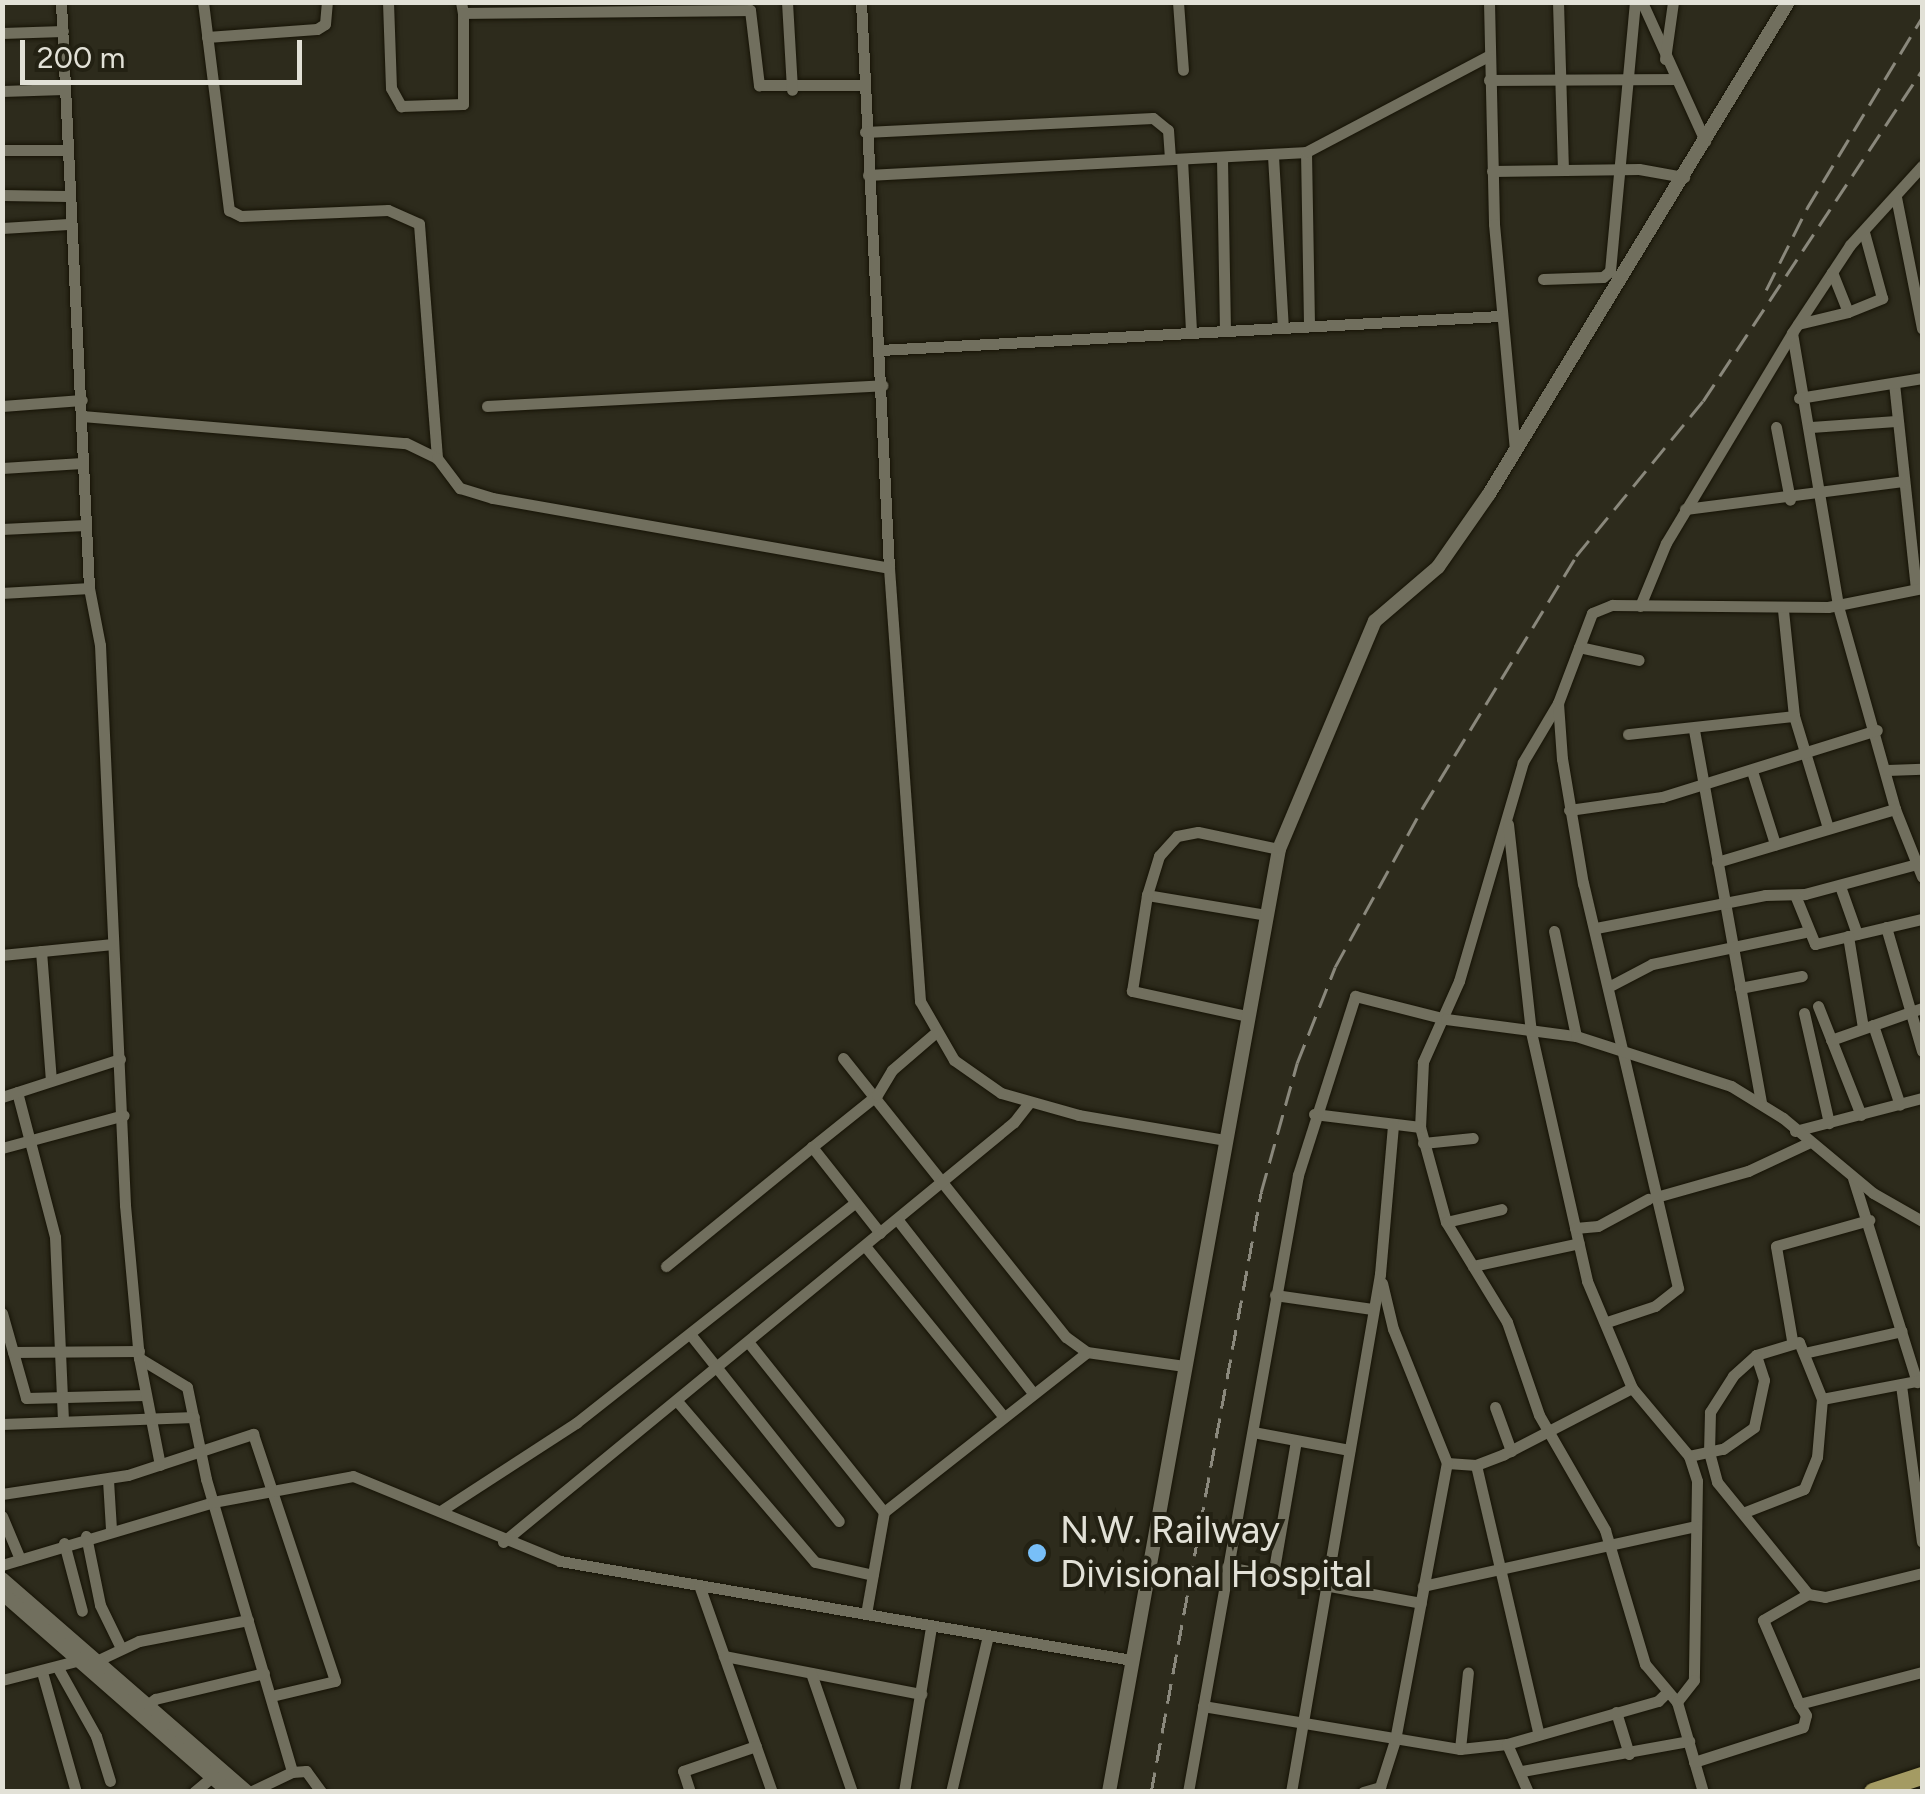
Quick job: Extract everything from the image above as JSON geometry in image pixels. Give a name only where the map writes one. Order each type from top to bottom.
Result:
[{"type":"main road","points":[[1873,1792],[1922,1776]]},
{"type":"main road","points":[[1913,1792],[1922,1788]]},
{"type":"street","points":[[61,2],[68,224],[82,400],[89,588],[100,645],[112,944],[139,1355],[160,1465]]},
{"type":"street","points":[[203,2],[229,210],[240,216],[388,210],[419,224],[437,458]]},
{"type":"street","points":[[207,37],[318,29],[327,2]]},
{"type":"street","points":[[388,2],[391,88],[401,106],[463,104],[462,8],[749,6],[760,85],[792,90],[862,85]]},
{"type":"street","points":[[787,2],[792,90]]},
{"type":"street","points":[[861,2],[862,85],[915,982],[935,1033],[969,1076],[1028,1103],[1225,1140]]},
{"type":"street","points":[[1178,2],[1183,70]]},
{"type":"street","points":[[1489,2],[1488,80],[1500,316],[1516,449]]},
{"type":"street","points":[[1558,2],[1563,170]]},
{"type":"street","points":[[1638,2],[1705,141]]},
{"type":"street","points":[[1543,279],[1609,274],[1625,75],[1638,2]]},
{"type":"street","points":[[1658,77],[1673,2]]},
{"type":"street","points":[[1108,1792],[1279,849],[1375,621],[1438,567],[1516,449],[1788,2]]},
{"type":"street","points":[[2,33],[63,31]]},
{"type":"street","points":[[868,175],[1306,152],[1488,56]]},
{"type":"street","points":[[1488,80],[1561,75],[1676,79]]},
{"type":"street","points":[[2,91],[64,90]]},
{"type":"street","points":[[865,132],[1154,118],[1168,130],[1176,159],[1191,331]]},
{"type":"street","points":[[2,150],[66,150]]},
{"type":"street","points":[[1306,152],[1309,325]]},
{"type":"street","points":[[1273,156],[1283,326]]},
{"type":"street","points":[[1222,159],[1225,330]]},
{"type":"street","points":[[1640,606],[1685,509],[1795,329],[1832,272],[1922,166]]},
{"type":"street","points":[[1492,171],[1616,170],[1684,176]]},
{"type":"street","points":[[2,195],[67,196]]},
{"type":"street","points":[[1896,197],[1922,328]]},
{"type":"street","points":[[2,228],[68,224]]},
{"type":"street","points":[[1795,329],[1882,298],[1864,232]]},
{"type":"street","points":[[1832,272],[1848,312]]},
{"type":"street","points":[[880,350],[1500,316]]},
{"type":"street","points":[[1795,329],[1799,398],[1811,427],[1838,606],[1878,730],[1895,809],[1922,877]]},
{"type":"street","points":[[1799,398],[1922,378]]},
{"type":"street","points":[[1703,1792],[1678,1702],[1645,1664],[1610,1541],[1548,1431],[1507,1322],[1446,1222],[1420,1127],[1424,1062],[1446,1020],[1530,743],[1558,703],[1600,606],[1783,610],[1838,606],[1919,588],[1894,383]]},
{"type":"street","points":[[487,406],[882,384]]},
{"type":"street","points":[[2,406],[82,400]]},
{"type":"street","points":[[82,416],[397,442],[437,458],[460,488],[493,498],[889,568]]},
{"type":"street","points":[[1811,427],[1896,421]]},
{"type":"street","points":[[1776,427],[1790,500]]},
{"type":"street","points":[[2,468],[82,463]]},
{"type":"street","points":[[1685,509],[1790,500],[1904,481]]},
{"type":"street","points":[[2,530],[86,525]]},
{"type":"street","points":[[2,592],[89,588]]},
{"type":"street","points":[[1783,610],[1794,716],[1828,828]]},
{"type":"street","points":[[1579,647],[1639,660]]},
{"type":"street","points":[[1558,703],[1569,810],[1612,985],[1652,1198],[1678,1288],[1655,1306],[1607,1322]]},
{"type":"street","points":[[1628,734],[1694,730],[1794,716]]},
{"type":"street","points":[[1694,730],[1761,1104]]},
{"type":"street","points":[[1569,810],[1701,786],[1878,730]]},
{"type":"street","points":[[1888,770],[1922,769]]},
{"type":"street","points":[[1752,771],[1774,844]]},
{"type":"street","points":[[1717,862],[1895,809]]},
{"type":"street","points":[[1508,814],[1531,1032],[1579,1244],[1632,1388],[1689,1456],[1699,1497],[1695,1526],[1694,1680],[1678,1702]]},
{"type":"street","points":[[1247,1016],[1132,991],[1147,895],[1159,856],[1178,836],[1198,832],[1279,849]]},
{"type":"street","points":[[1596,928],[1840,886],[1917,864]]},
{"type":"street","points":[[1840,886],[1868,1027],[1900,1105]]},
{"type":"street","points":[[1795,894],[1805,932],[1815,944],[1922,919]]},
{"type":"street","points":[[1147,895],[1266,915]]},
{"type":"street","points":[[1886,927],[1922,1051]]},
{"type":"street","points":[[1554,931],[1576,1036]]},
{"type":"street","points":[[1612,985],[1652,964],[1805,932]]},
{"type":"street","points":[[2,954],[112,944]]},
{"type":"street","points":[[41,951],[51,1081]]},
{"type":"street","points":[[1740,988],[1802,976]]},
{"type":"street","points":[[1188,1792],[1275,1295],[1314,1114],[1355,996],[1446,1020],[1576,1036],[1715,1081],[1761,1104],[1853,1178],[1922,1221]]},
{"type":"street","points":[[1818,1006],[1861,1114]]},
{"type":"street","points":[[1831,1040],[1922,1008]]},
{"type":"street","points":[[1804,1014],[1828,1124]]},
{"type":"street","points":[[666,1266],[877,1095],[892,1070],[935,1033]]},
{"type":"street","points":[[2,1097],[120,1058]]},
{"type":"street","points":[[843,1058],[945,1180],[1055,1325],[1087,1352],[1184,1366]]},
{"type":"street","points":[[17,1092],[55,1237],[62,1421]]},
{"type":"street","points":[[1796,1130],[1922,1098]]},
{"type":"street","points":[[503,1542],[750,1344],[945,1180],[1028,1103]]},
{"type":"street","points":[[1314,1114],[1420,1127]]},
{"type":"street","points":[[2,1148],[124,1115]]},
{"type":"street","points":[[1291,1792],[1380,1274],[1393,1125]]},
{"type":"street","points":[[1423,1143],[1472,1138]]},
{"type":"street","points":[[1575,1228],[1598,1226],[1652,1198],[1748,1171],[1810,1142]]},
{"type":"street","points":[[812,1147],[880,1233]]},
{"type":"street","points":[[1822,1399],[1920,1381],[1853,1178]]},
{"type":"street","points":[[442,1510],[563,1432],[854,1203]]},
{"type":"street","points":[[1446,1222],[1502,1209]]},
{"type":"street","points":[[897,1220],[1033,1393]]},
{"type":"street","points":[[1745,1512],[1804,1490],[1817,1457],[1822,1399],[1804,1353],[1792,1340],[1776,1246],[1869,1220]]},
{"type":"street","points":[[1472,1266],[1579,1244]]},
{"type":"street","points":[[865,1246],[1003,1416]]},
{"type":"street","points":[[1363,1792],[1380,1787],[1395,1740],[1447,1463],[1393,1329],[1380,1274]]},
{"type":"street","points":[[1275,1295],[1372,1309]]},
{"type":"street","points":[[2,1313],[26,1398],[146,1395]]},
{"type":"street","points":[[1804,1353],[1902,1331]]},
{"type":"street","points":[[690,1334],[839,1521]]},
{"type":"street","points":[[1792,1340],[1756,1355],[1714,1404],[1709,1452],[1723,1492],[1745,1512],[1808,1594]]},
{"type":"street","points":[[750,1344],[884,1512]]},
{"type":"street","points":[[13,1352],[139,1355],[187,1387],[213,1502],[292,1772]]},
{"type":"street","points":[[866,1614],[884,1512],[1087,1352]]},
{"type":"street","points":[[1689,1456],[1738,1442],[1754,1426],[1764,1374],[1756,1355]]},
{"type":"street","points":[[1901,1385],[1917,1473],[1922,1542]]},
{"type":"street","points":[[1447,1463],[1476,1465],[1632,1388]]},
{"type":"street","points":[[677,1401],[815,1562],[873,1575]]},
{"type":"street","points":[[1494,1408],[1511,1450]]},
{"type":"street","points":[[2,1424],[150,1422],[194,1417]]},
{"type":"street","points":[[1253,1432],[1350,1450]]},
{"type":"street","points":[[2,1494],[108,1480],[254,1434],[335,1680],[271,1696]]},
{"type":"street","points":[[1273,1575],[1296,1441]]},
{"type":"street","points":[[1476,1465],[1538,1732]]},
{"type":"street","points":[[2,1566],[86,1536],[213,1502],[354,1476],[442,1510],[503,1542],[560,1561],[1132,1660]]},
{"type":"street","points":[[108,1480],[111,1529]]},
{"type":"street","points":[[2,1516],[20,1559]]},
{"type":"street","points":[[1423,1586],[1610,1541],[1695,1526]]},
{"type":"street","points":[[86,1536],[100,1605],[120,1646]]},
{"type":"street","points":[[64,1543],[82,1611]]},
{"type":"street","points":[[1226,1567],[1421,1603]]},
{"type":"street","points":[[1694,1762],[1802,1728],[1806,1715],[1763,1620],[1808,1594],[1825,1597],[1922,1572]]},
{"type":"street","points":[[2,1579],[87,1663]]},
{"type":"street","points":[[699,1585],[772,1792]]},
{"type":"street","points":[[2,1592],[249,1792],[292,1772],[312,1775],[321,1792]]},
{"type":"street","points":[[2,1680],[87,1663],[120,1646],[248,1620]]},
{"type":"street","points":[[904,1792],[931,1626]]},
{"type":"street","points":[[950,1792],[988,1636]]},
{"type":"street","points":[[724,1656],[921,1694]]},
{"type":"street","points":[[58,1668],[96,1736],[110,1781]]},
{"type":"street","points":[[42,1672],[76,1792]]},
{"type":"street","points":[[1460,1749],[1468,1672]]},
{"type":"street","points":[[1798,1704],[1922,1672]]},
{"type":"street","points":[[144,1708],[264,1673]]},
{"type":"street","points":[[811,1673],[852,1792]]},
{"type":"street","points":[[1204,1706],[1460,1749],[1507,1744],[1616,1712],[1666,1692]]},
{"type":"street","points":[[144,1708],[229,1792]]},
{"type":"street","points":[[1616,1712],[1628,1754]]},
{"type":"street","points":[[1522,1771],[1689,1741]]},
{"type":"street","points":[[1507,1744],[1528,1792]]},
{"type":"street","points":[[690,1792],[684,1771],[756,1746]]},
{"type":"street","points":[[194,1792],[213,1776]]},
{"type":"railway","points":[[1766,290],[1807,208],[1922,17]]},
{"type":"railway","points":[[1151,1792],[1261,1192],[1297,1063],[1335,967],[1423,807],[1576,556],[1703,401],[1922,70]]},
{"type":"place","name":"N.W. Railway Divisional Hospital","points":[[1037,1553]]}]
